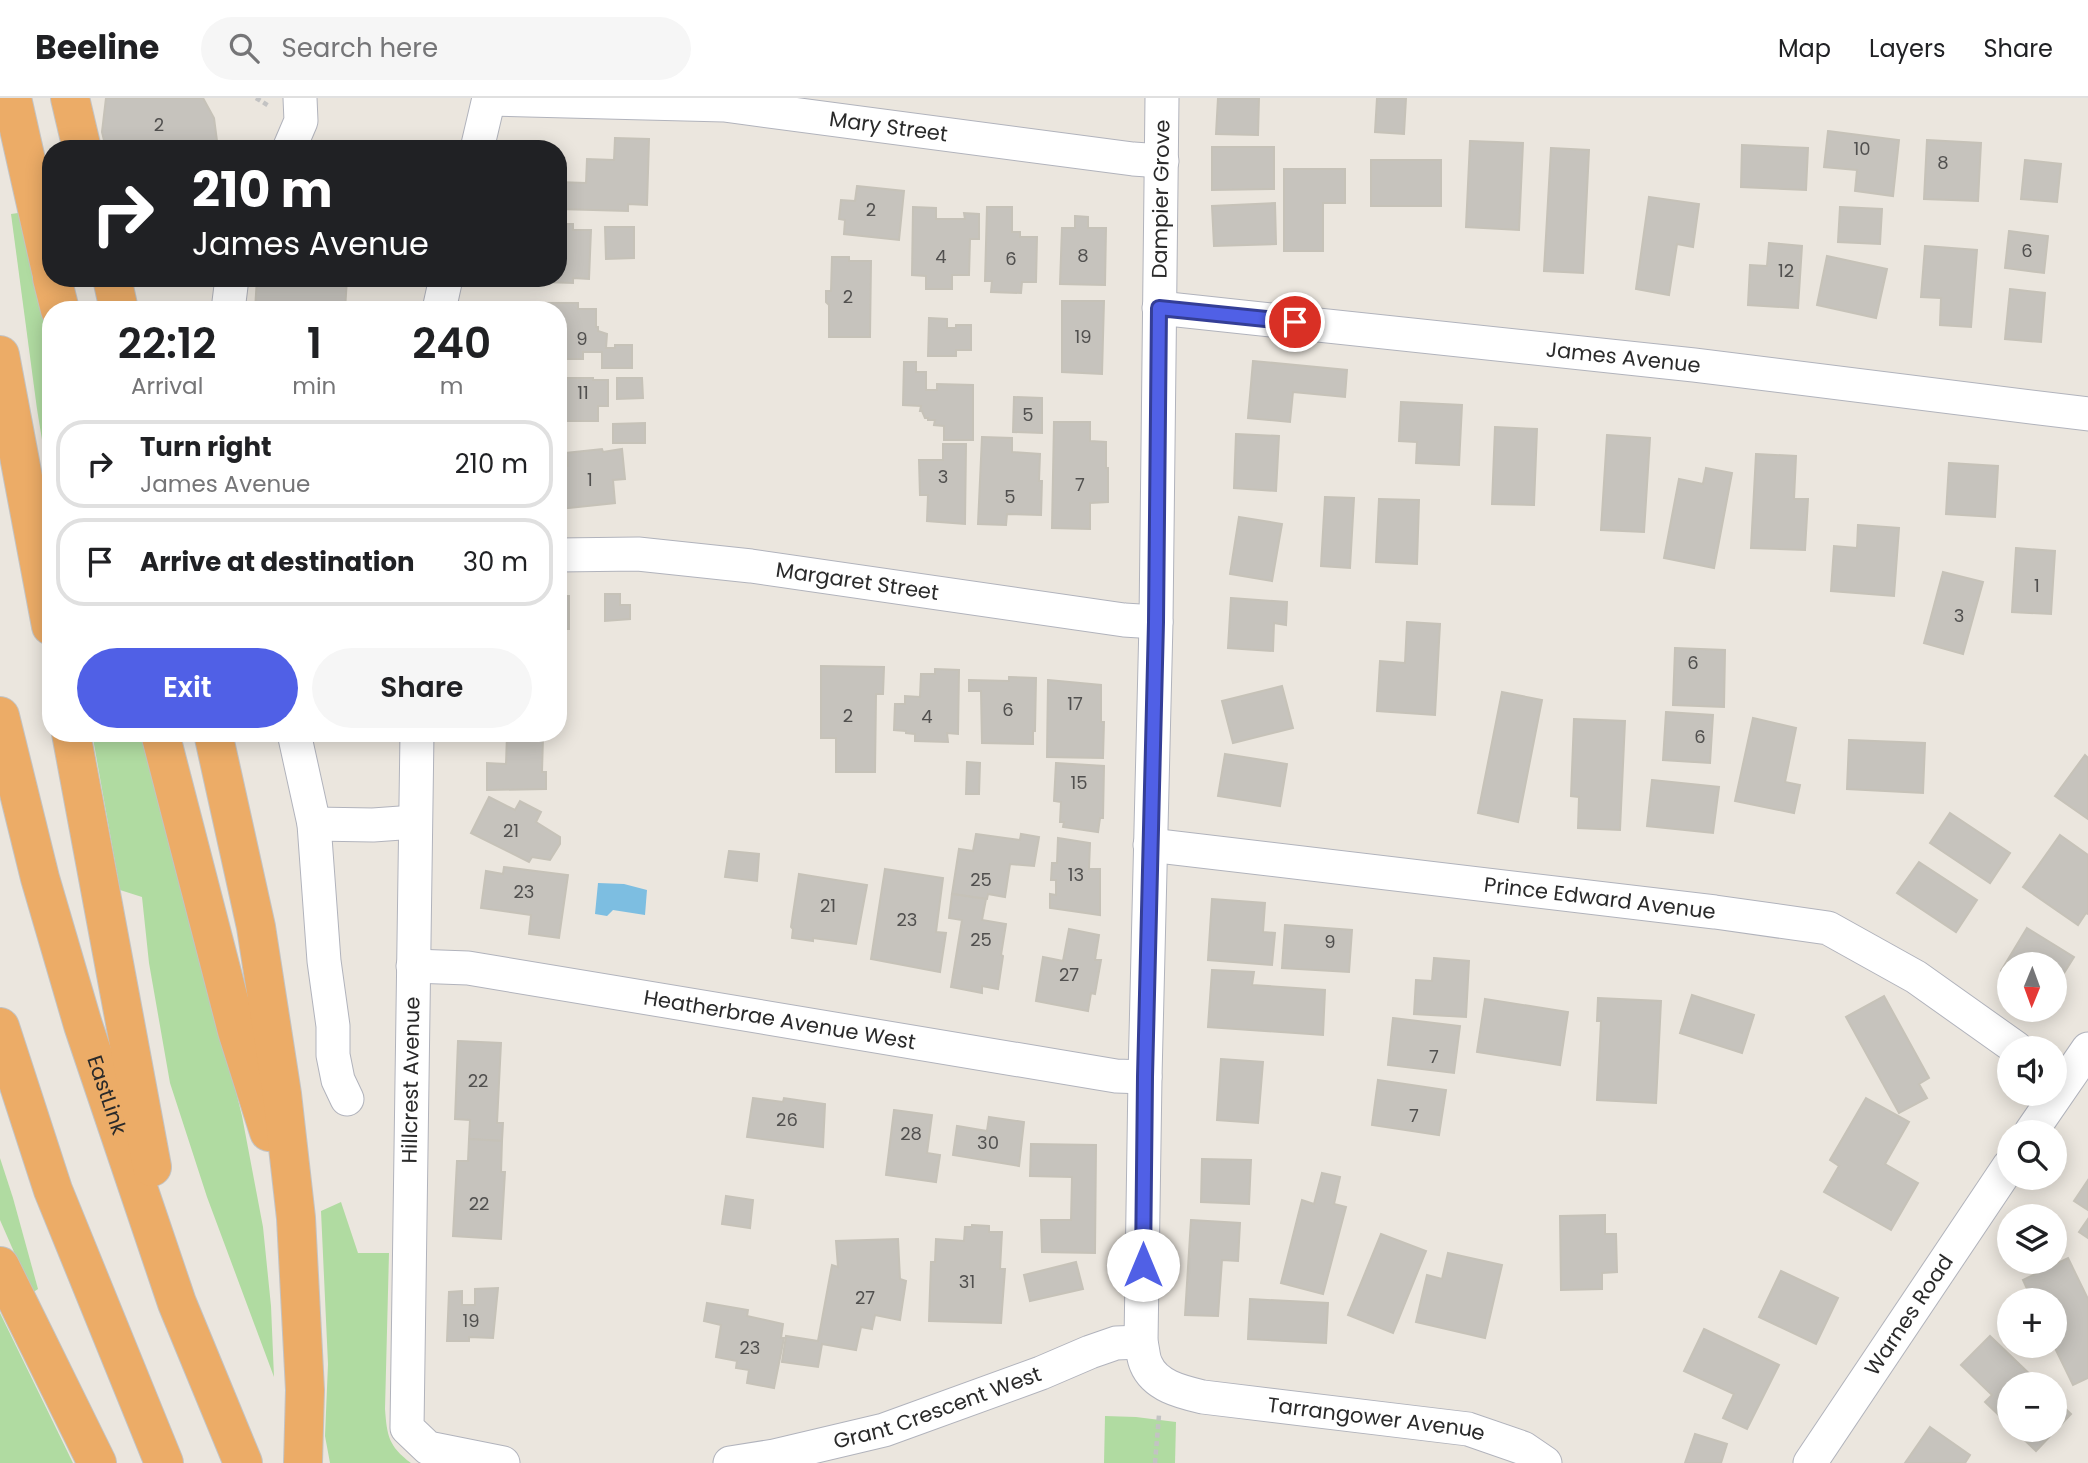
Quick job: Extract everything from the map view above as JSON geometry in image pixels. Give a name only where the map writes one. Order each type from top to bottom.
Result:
[{"type":"highway","points":[[12,98],[42,231]]},
{"type":"highway","points":[[70,98],[80,140]]},
{"type":"highway","points":[[0,355],[42,578]]},
{"type":"highway","name":"EastLink","points":[[0,716],[40,878],[83,1025],[177,1304],[243,1463]]},
{"type":"highway","points":[[73,742],[177,1304]]},
{"type":"highway","points":[[162,742],[237,1031],[296,1218]]},
{"type":"highway","points":[[215,742],[256,927],[282,1094],[296,1218],[305,1390],[303,1463]]},
{"type":"highway","points":[[0,1027],[53,1190],[164,1463]]},
{"type":"highway","points":[[0,1266],[97,1463]]},
{"type":"street","points":[[293,140],[300,121],[300,98]]},
{"type":"street","name":"Dampier Grove","points":[[1161,1382],[1146,1365],[1141,1342],[1156,622],[1162,98]]},
{"type":"street","points":[[479,140],[489,99]]},
{"type":"street","name":"Mary Street","points":[[489,99],[724,105],[1162,161]]},
{"type":"street","name":"James Avenue","points":[[1159,308],[1681,363],[2088,414]]},
{"type":"street","name":"Margaret Street","points":[[567,555],[638,555],[751,566],[1124,620],[1156,622]]},
{"type":"street","points":[[296,742],[314,824],[333,1055],[338,1080],[347,1099]]},
{"type":"street","name":"Hillcrest Avenue","points":[[416,742],[407,1428],[429,1448],[503,1463]]},
{"type":"street","points":[[314,824],[373,825],[415,822]]},
{"type":"street","name":"Prince Edward Avenue","points":[[1150,845],[1715,912],[1828,928],[1916,977],[1999,1036]]},
{"type":"street","name":"Heatherbrae Avenue West","points":[[413,966],[468,968],[1116,1076],[1145,1077]]},
{"type":"street","points":[[2067,1071],[2088,1049]]},
{"type":"street","name":"Warnes Road","points":[[1810,1463],[1997,1184]]},
{"type":"street","name":"Grant Crescent West","points":[[730,1463],[775,1456],[884,1430],[1116,1343],[1141,1342]]},
{"type":"street","name":"Tarrangower Avenue","points":[[1161,1382],[1180,1392],[1203,1397],[1468,1429],[1523,1448],[1545,1463]]},
{"type":"path","points":[[1155,1463],[1161,1382]]},
{"type":"green space","points":[[25,212],[46,301],[42,301],[42,440],[37,409],[11,214]]},
{"type":"green space","points":[[94,742],[149,742],[242,1116],[263,1227],[271,1306],[274,1377],[207,1197],[170,1083],[149,963],[142,897],[120,890]]},
{"type":"green space","points":[[0,1158],[38,1289],[32,1293],[0,1220]]},
{"type":"green space","points":[[341,1202],[358,1253],[389,1253],[385,1409],[390,1439],[411,1463],[330,1463],[325,1436],[328,1364],[321,1211]]},
{"type":"green space","points":[[0,1313],[73,1463],[0,1463]]},
{"type":"green space","points":[[1105,1416],[1176,1422],[1175,1463],[1104,1463]]},
{"type":"water","points":[[598,883],[624,884],[647,890],[645,915],[613,910],[607,916],[595,914]]},
{"type":"building","points":[[106,98],[203,98],[214,118],[217,140],[104,140],[102,132]]},
{"type":"building","points":[[1218,98],[1259,98],[1258,135],[1216,134]]},
{"type":"building","points":[[1377,98],[1406,98],[1404,134],[1375,132]]},
{"type":"building","points":[[1828,131],[1899,140],[1893,196],[1855,191],[1857,170],[1824,167]]},
{"type":"building","points":[[615,138],[649,139],[647,205],[628,204],[628,211],[567,209],[567,182],[586,183],[587,159],[614,160]]},
{"type":"building","points":[[1927,140],[1981,143],[1978,201],[1924,199]]},
{"type":"building","points":[[1470,141],[1523,143],[1519,230],[1466,227]]},
{"type":"building","points":[[1742,145],[1808,148],[1806,190],[1741,187]]},
{"type":"building","points":[[1212,147],[1274,147],[1274,189],[1212,190]]},
{"type":"building","points":[[1551,148],[1589,150],[1583,273],[1544,271]]},
{"type":"building","points":[[1371,160],[1441,160],[1441,206],[1371,206]]},
{"type":"building","points":[[2025,160],[2061,164],[2057,202],[2021,199]]},
{"type":"building","points":[[1284,169],[1345,169],[1345,203],[1323,203],[1323,251],[1284,251]]},
{"type":"building","points":[[857,186],[904,191],[899,240],[844,234],[845,220],[839,219],[841,200],[855,201]]},
{"type":"building","points":[[1649,197],[1699,204],[1693,247],[1677,244],[1669,295],[1636,289]]},
{"type":"building","points":[[1275,203],[1276,244],[1214,246],[1212,206]]},
{"type":"building","points":[[913,207],[936,208],[936,219],[965,219],[964,213],[979,214],[979,239],[970,239],[969,275],[952,275],[952,289],[926,289],[926,276],[912,275]]},
{"type":"building","points":[[987,207],[1012,207],[1012,232],[1020,232],[1020,237],[1037,237],[1036,282],[1022,282],[1021,293],[991,292],[992,281],[985,281]]},
{"type":"building","points":[[1840,207],[1882,209],[1880,244],[1838,242]]},
{"type":"building","points":[[1075,216],[1088,217],[1088,228],[1106,228],[1105,285],[1060,284],[1062,228],[1075,228]]},
{"type":"building","points":[[567,224],[573,224],[573,230],[591,230],[589,279],[573,278],[573,283],[567,283]]},
{"type":"building","points":[[605,227],[634,227],[634,258],[606,259]]},
{"type":"building","points":[[2009,231],[2048,236],[2044,273],[2005,268]]},
{"type":"building","points":[[1769,243],[1802,246],[1798,308],[1748,305],[1750,265],[1767,266]]},
{"type":"building","points":[[1925,246],[1977,250],[1971,327],[1940,325],[1941,298],[1921,297]]},
{"type":"building","points":[[1827,256],[1887,269],[1876,318],[1817,305]]},
{"type":"building","points":[[832,257],[849,257],[849,261],[871,261],[870,337],[829,337],[826,291],[831,291]]},
{"type":"building","points":[[256,287],[346,287],[346,301],[256,301]]},
{"type":"building","points":[[2010,289],[2045,293],[2041,342],[2005,339]]},
{"type":"building","points":[[1062,301],[1104,301],[1102,374],[1062,372]]},
{"type":"building","points":[[567,303],[578,303],[578,309],[596,309],[596,327],[598,331],[607,334],[606,348],[632,345],[632,368],[602,368],[602,352],[583,352],[583,359],[567,359]]},
{"type":"building","points":[[929,318],[947,319],[947,328],[971,325],[971,350],[956,350],[956,356],[928,356]]},
{"type":"building","points":[[1253,361],[1347,370],[1345,397],[1293,392],[1290,422],[1248,418]]},
{"type":"building","points":[[904,362],[916,362],[916,372],[926,372],[926,390],[937,390],[937,384],[973,385],[973,440],[944,440],[944,426],[934,425],[935,420],[925,418],[920,411],[921,406],[903,405]]},
{"type":"building","points":[[567,378],[608,380],[608,406],[598,406],[598,421],[567,421]]},
{"type":"building","points":[[617,378],[642,378],[643,398],[617,399]]},
{"type":"building","points":[[1014,397],[1042,398],[1042,433],[1013,432]]},
{"type":"building","points":[[1401,402],[1462,405],[1459,465],[1416,463],[1417,442],[1399,441]]},
{"type":"building","points":[[1054,422],[1090,422],[1090,441],[1106,442],[1108,502],[1090,503],[1090,529],[1052,528]]},
{"type":"building","points":[[645,423],[645,443],[613,443],[613,424]]},
{"type":"building","points":[[1495,427],[1537,429],[1534,505],[1492,504]]},
{"type":"building","points":[[1236,434],[1279,436],[1276,491],[1234,488]]},
{"type":"building","points":[[1607,435],[1650,438],[1644,532],[1601,530]]},
{"type":"building","points":[[982,437],[1012,438],[1012,452],[1040,454],[1041,515],[1007,514],[1006,525],[978,524]]},
{"type":"building","points":[[943,444],[966,444],[965,524],[927,521],[928,495],[920,495],[919,460],[943,460]]},
{"type":"building","points":[[622,449],[625,479],[613,480],[615,503],[567,508],[567,453]]},
{"type":"building","points":[[1756,454],[1796,456],[1794,499],[1808,499],[1805,550],[1751,548]]},
{"type":"building","points":[[1949,463],[1998,466],[1995,517],[1946,514]]},
{"type":"building","points":[[1706,468],[1732,473],[1714,568],[1664,558],[1679,479],[1703,484]]},
{"type":"building","points":[[1325,497],[1354,498],[1350,568],[1321,566]]},
{"type":"building","points":[[1379,499],[1419,500],[1417,564],[1376,562]]},
{"type":"building","points":[[1239,517],[1282,524],[1272,581],[1230,574]]},
{"type":"building","points":[[1858,525],[1899,528],[1894,596],[1831,591],[1834,546],[1857,548]]},
{"type":"building","points":[[2016,548],[2055,551],[2051,614],[2012,612]]},
{"type":"building","points":[[1943,572],[1983,582],[1963,654],[1924,643]]},
{"type":"building","points":[[605,594],[620,594],[620,605],[630,605],[630,619],[605,621]]},
{"type":"building","points":[[567,596],[569,596],[567,629]]},
{"type":"building","points":[[1231,598],[1287,602],[1286,625],[1274,623],[1273,651],[1228,648]]},
{"type":"building","points":[[1407,622],[1440,624],[1435,715],[1377,711],[1380,661],[1405,663]]},
{"type":"building","points":[[1675,648],[1725,650],[1724,707],[1673,705]]},
{"type":"building","points":[[821,666],[884,667],[883,694],[876,694],[875,772],[836,772],[836,738],[821,738]]},
{"type":"building","points":[[935,669],[959,670],[958,734],[947,733],[948,742],[915,741],[915,734],[894,730],[895,704],[905,704],[905,696],[920,697],[921,674],[935,674]]},
{"type":"building","points":[[1009,677],[1036,678],[1033,744],[982,743],[981,691],[969,691],[969,680],[1009,681]]},
{"type":"building","points":[[1048,680],[1101,685],[1103,758],[1047,757]]},
{"type":"building","points":[[1282,686],[1293,728],[1233,743],[1222,701]]},
{"type":"building","points":[[1502,692],[1542,700],[1518,822],[1478,813]]},
{"type":"building","points":[[1666,712],[1713,715],[1710,763],[1663,760]]},
{"type":"building","points":[[1753,718],[1796,728],[1785,782],[1800,785],[1794,813],[1735,801]]},
{"type":"building","points":[[1574,719],[1625,721],[1620,830],[1578,828],[1579,797],[1571,796]]},
{"type":"building","points":[[1849,740],[1925,743],[1923,793],[1847,789]]},
{"type":"building","points":[[507,742],[543,742],[542,772],[546,772],[546,789],[487,790],[487,763],[506,764]]},
{"type":"building","points":[[1225,754],[1287,764],[1280,806],[1218,796]]},
{"type":"building","points":[[2085,755],[2088,758],[2088,819],[2055,796]]},
{"type":"building","points":[[967,762],[980,763],[979,794],[966,794]]},
{"type":"building","points":[[1056,763],[1104,766],[1103,818],[1100,818],[1098,832],[1063,827],[1064,822],[1060,822],[1061,802],[1054,801]]},
{"type":"building","points":[[1652,780],[1719,787],[1713,833],[1647,826]]},
{"type":"building","points":[[489,797],[515,810],[520,801],[541,812],[536,822],[560,837],[560,844],[550,860],[532,857],[529,862],[471,833]]},
{"type":"building","points":[[1950,813],[2010,853],[1990,883],[1930,843]]},
{"type":"building","points":[[976,834],[1020,840],[1021,834],[1039,837],[1034,866],[1010,864],[1005,897],[988,894],[987,899],[952,894],[959,849],[973,851]]},
{"type":"building","points":[[2060,835],[2088,855],[2088,914],[2086,913],[2078,925],[2023,887]]},
{"type":"building","points":[[1058,838],[1090,843],[1089,869],[1100,869],[1100,915],[1050,908],[1050,894],[1056,895],[1056,880],[1051,880],[1052,863],[1057,863]]},
{"type":"building","points":[[729,851],[759,854],[757,881],[725,877]]},
{"type":"building","points":[[1919,862],[1977,900],[1956,932],[1897,893]]},
{"type":"building","points":[[504,867],[568,875],[559,938],[529,934],[531,915],[481,908],[486,871],[503,874]]},
{"type":"building","points":[[885,869],[943,878],[936,932],[946,933],[940,972],[871,959]]},
{"type":"building","points":[[799,874],[867,885],[856,944],[792,938],[791,927]]},
{"type":"building","points":[[952,894],[986,899],[982,920],[1006,924],[998,989],[982,986],[982,993],[951,987],[962,920],[949,918]]},
{"type":"building","points":[[1212,899],[1265,903],[1263,932],[1275,933],[1272,965],[1208,960]]},
{"type":"building","points":[[1285,925],[1352,930],[1349,972],[1282,968]]},
{"type":"building","points":[[2027,928],[2066,952],[2012,952]]},
{"type":"building","points":[[1069,929],[1099,935],[1095,960],[1101,960],[1095,994],[1091,993],[1088,1011],[1036,1001],[1043,957],[1063,961]]},
{"type":"building","points":[[2067,953],[2074,957],[2067,968]]},
{"type":"building","points":[[1434,958],[1469,961],[1466,1017],[1414,1014],[1416,980],[1432,981]]},
{"type":"building","points":[[1212,970],[1254,972],[1252,985],[1325,990],[1323,1035],[1208,1027]]},
{"type":"building","points":[[1692,995],[1754,1015],[1742,1053],[1680,1033]]},
{"type":"building","points":[[1884,996],[1929,1078],[1919,1084],[1927,1098],[1899,1113],[1846,1017]]},
{"type":"building","points":[[1598,998],[1661,1001],[1656,1103],[1597,1100],[1601,1021],[1597,1021]]},
{"type":"building","points":[[1485,999],[1568,1012],[1560,1065],[1477,1052]]},
{"type":"building","points":[[1393,1018],[1460,1026],[1454,1073],[1388,1065]]},
{"type":"building","points":[[458,1041],[501,1043],[497,1123],[503,1123],[502,1141],[469,1139],[470,1120],[455,1119]]},
{"type":"building","points":[[1221,1059],[1263,1062],[1258,1123],[1217,1120]]},
{"type":"building","points":[[1378,1080],[1446,1090],[1439,1135],[1372,1125]]},
{"type":"building","points":[[753,1098],[783,1102],[784,1098],[825,1104],[823,1147],[747,1137]]},
{"type":"building","points":[[1866,1098],[1909,1122],[1885,1164],[1918,1183],[1891,1230],[1824,1192],[1839,1166],[1830,1160]]},
{"type":"building","points":[[894,1110],[932,1115],[927,1153],[940,1155],[936,1182],[886,1175]]},
{"type":"building","points":[[989,1117],[1024,1122],[1019,1166],[953,1155],[957,1126],[987,1131]]},
{"type":"building","points":[[469,1139],[502,1141],[501,1172],[505,1172],[501,1239],[453,1236],[457,1161],[468,1161]]},
{"type":"building","points":[[1031,1144],[1096,1145],[1095,1253],[1042,1252],[1041,1220],[1071,1220],[1072,1177],[1030,1176]]},
{"type":"building","points":[[1202,1159],[1251,1160],[1249,1204],[1201,1202]]},
{"type":"building","points":[[1322,1173],[1340,1177],[1334,1204],[1346,1207],[1323,1294],[1281,1283],[1302,1200],[1314,1204]]},
{"type":"building","points":[[2088,1180],[2088,1210],[2074,1201]]},
{"type":"building","points":[[726,1196],[753,1200],[750,1228],[722,1224]]},
{"type":"building","points":[[1605,1215],[1605,1234],[1616,1234],[1617,1272],[1602,1273],[1602,1289],[1561,1290],[1560,1216]]},
{"type":"building","points":[[2088,1219],[2088,1238],[2079,1232]]},
{"type":"building","points":[[1191,1220],[1240,1223],[1238,1261],[1222,1260],[1218,1316],[1185,1315]]},
{"type":"building","points":[[989,1226],[989,1232],[1002,1232],[1000,1269],[1005,1269],[1001,1323],[929,1321],[931,1262],[935,1262],[936,1239],[964,1241],[965,1227]]},
{"type":"building","points":[[1381,1234],[1426,1251],[1393,1333],[1348,1315]]},
{"type":"building","points":[[898,1239],[900,1279],[906,1281],[900,1320],[875,1315],[872,1329],[861,1327],[856,1350],[822,1344],[818,1367],[782,1362],[786,1336],[818,1341],[832,1265],[838,1267],[836,1241]]},
{"type":"building","points":[[1448,1253],[1502,1265],[1485,1338],[1416,1322],[1427,1275],[1442,1279]]},
{"type":"building","points":[[2067,1258],[2088,1299],[2088,1378],[2073,1385],[2060,1358],[2067,1358],[2067,1288],[2027,1288],[2023,1280],[2035,1274],[2067,1274]]},
{"type":"building","points":[[1076,1262],[1083,1289],[1030,1301],[1024,1275]]},
{"type":"building","points":[[1781,1271],[1838,1298],[1816,1344],[1759,1317]]},
{"type":"building","points":[[498,1288],[493,1338],[469,1337],[469,1341],[447,1341],[449,1292],[462,1291],[462,1305],[475,1305],[475,1289]]},
{"type":"building","points":[[1250,1299],[1328,1303],[1326,1343],[1248,1339]]},
{"type":"building","points":[[707,1303],[748,1310],[747,1316],[783,1324],[781,1338],[784,1338],[774,1388],[747,1383],[749,1370],[736,1368],[737,1361],[716,1357],[721,1325],[704,1321]]},
{"type":"building","points":[[1704,1329],[1779,1365],[1747,1429],[1723,1418],[1734,1394],[1684,1371]]},
{"type":"building","points":[[1990,1336],[1997,1343],[1997,1358],[2013,1358],[2028,1372],[1997,1372],[1997,1414],[1985,1402],[1992,1395],[1961,1365]]},
{"type":"building","points":[[1930,1427],[1970,1455],[1965,1463],[1905,1463]]},
{"type":"building","points":[[1695,1434],[1727,1444],[1721,1463],[1685,1463]]},
{"type":"building","points":[[2027,1442],[2045,1442],[2036,1451]]},
{"type":"route","points":[[1143,1265],[1156,622],[1159,308],[1295,322]]}]
